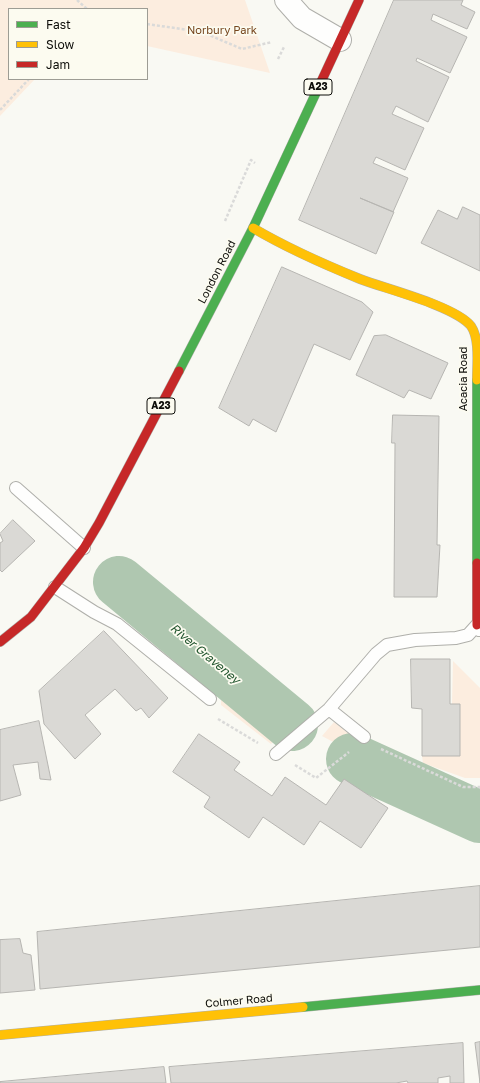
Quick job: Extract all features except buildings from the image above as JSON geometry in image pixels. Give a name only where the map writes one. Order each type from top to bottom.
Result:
[{"type":"main road","name":"London Road","points":[[84,548],[133,460],[253,228],[359,0]]},
{"type":"main road","name":"Acacia Road","points":[[253,228],[281,245],[361,279],[393,289],[460,316],[472,328],[477,343],[478,629]]},
{"type":"main road","name":"A23","points":[[0,642],[31,617],[84,548]]},
{"type":"main road","name":"Colmer Road","points":[[0,1035],[480,990]]},
{"type":"street","points":[[286,0],[302,18],[340,40]]},
{"type":"lane","points":[[16,488],[84,548]]},
{"type":"lane","points":[[55,587],[94,612],[117,624],[210,699]]},
{"type":"lane","points":[[276,754],[329,708],[376,654],[387,645],[415,640],[456,638],[468,635],[478,629]]},
{"type":"lane","points":[[329,708],[364,737]]},
{"type":"path","points":[[77,0],[87,8]]},
{"type":"path","points":[[148,24],[202,32],[242,49],[272,42]]},
{"type":"path","points":[[278,59],[284,47]]},
{"type":"path","points":[[0,110],[28,80]]},
{"type":"path","points":[[224,224],[251,160]]},
{"type":"path","points":[[316,778],[352,750],[364,737],[392,756],[463,787],[480,787]]},
{"type":"green space","name":"Norbury Park","points":[[0,0],[245,0],[270,73],[148,46],[148,8],[8,8],[8,80],[34,80],[0,116]]},
{"type":"green space","points":[[453,661],[480,688],[480,778],[465,778],[423,763],[422,756],[457,756],[452,704]]},
{"type":"green space","points":[[221,674],[287,726],[271,744],[221,705]]},
{"type":"green space","points":[[334,722],[363,745],[390,760],[465,794],[480,794],[480,810],[354,753],[322,736]]},
{"type":"waterway","name":"River Graveney","points":[[119,582],[292,725]]},
{"type":"waterway","name":"River Graveney","points":[[352,759],[480,817]]},
{"type":"traffic: fast","points":[[179,371],[253,228],[321,82]]},
{"type":"traffic: fast","points":[[477,380],[477,563]]},
{"type":"traffic: fast","points":[[303,1007],[480,990]]},
{"type":"traffic: slow","points":[[253,228],[332,268],[436,305],[463,319],[471,326],[476,338],[477,380]]},
{"type":"traffic: slow","points":[[0,1035],[303,1007]]},
{"type":"traffic: jam","points":[[321,82],[359,0]]},
{"type":"traffic: jam","points":[[0,642],[31,617],[84,548],[99,523],[179,371]]},
{"type":"traffic: jam","points":[[477,563],[477,625]]}]
